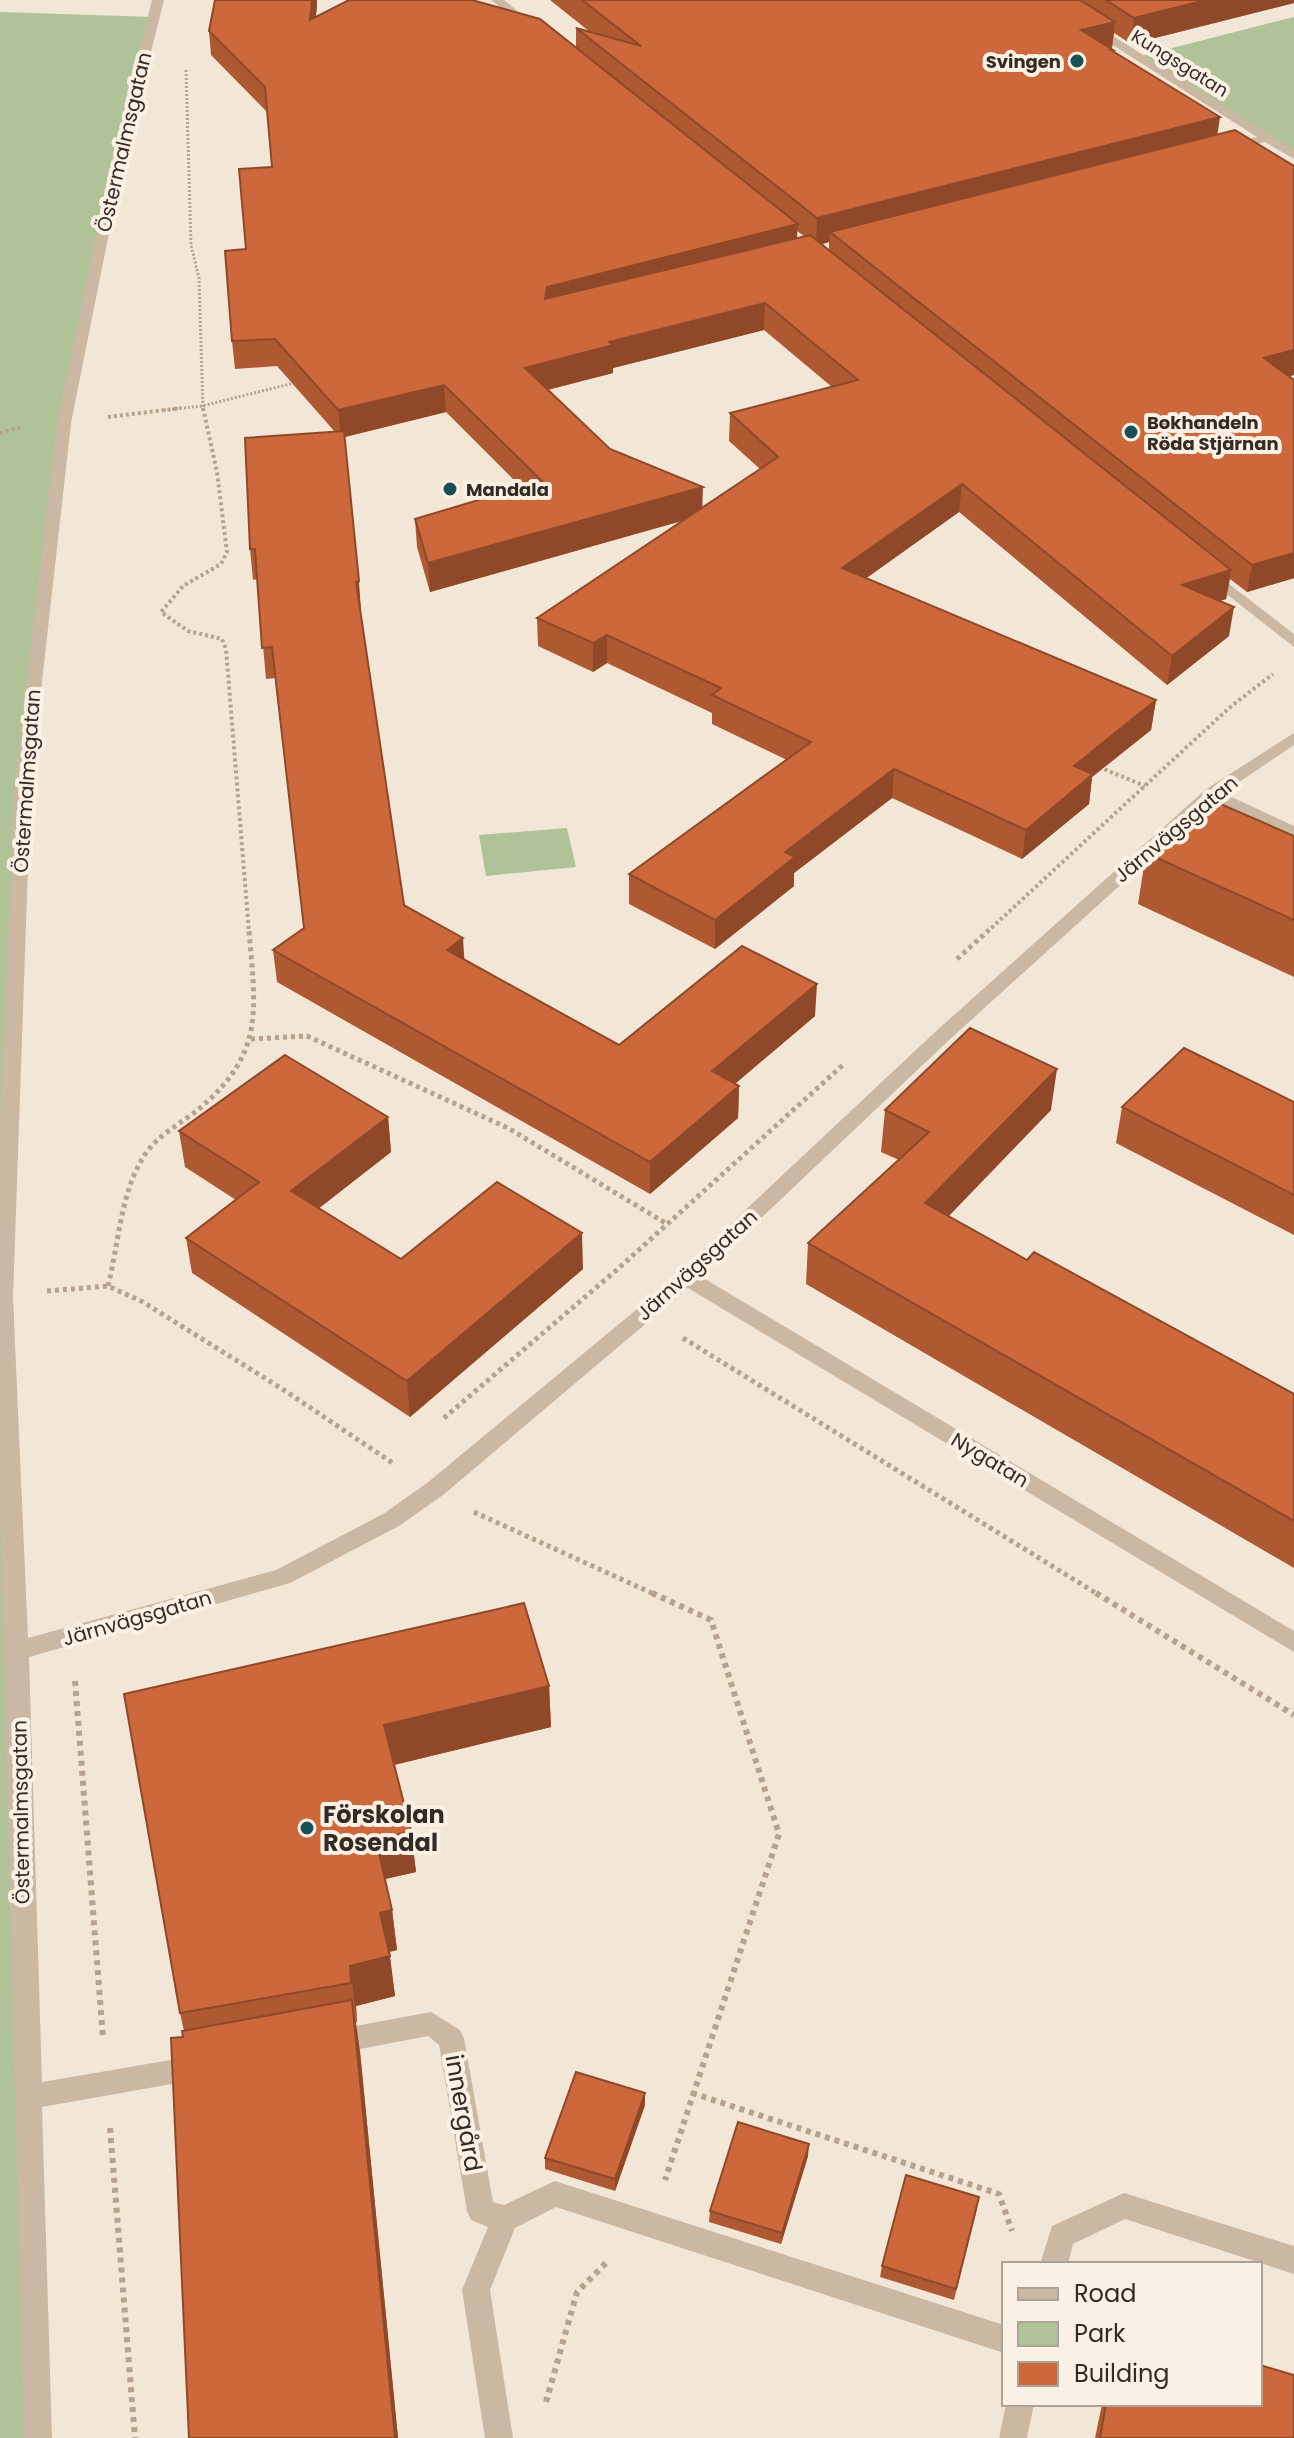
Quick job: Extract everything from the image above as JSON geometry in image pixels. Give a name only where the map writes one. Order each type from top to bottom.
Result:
[{"type":"street","name":"Östermalmsgatan","points":[[38,2438],[17,1651],[3,1298],[23,780],[64,423],[117,163],[158,0]]},
{"type":"street","points":[[497,0],[546,40]]},
{"type":"street","name":"Kungsgatan","points":[[1048,0],[1294,155]]},
{"type":"street","points":[[1221,150],[1267,138]]},
{"type":"street","points":[[1195,562],[1294,642]]},
{"type":"street","name":"Järnvägsgatan","points":[[17,1651],[282,1577],[391,1520],[435,1489],[645,1314],[941,1037],[1205,800],[1294,738]]},
{"type":"street","points":[[1205,800],[1294,832]]},
{"type":"street","name":"Nygatan","points":[[686,1277],[1294,1643]]},
{"type":"street","name":"innergård","points":[[307,2047],[431,2024],[451,2038],[481,2211],[505,2219]]},
{"type":"street","points":[[29,2097],[230,2061]]},
{"type":"street","points":[[499,2438],[476,2290],[505,2219],[555,2194],[1002,2338]]},
{"type":"street","points":[[1055,2262],[1062,2235],[1124,2206],[1294,2260]]},
{"type":"street","points":[[1013,2438],[1020,2406]]},
{"type":"path","points":[[108,1286],[118,1254],[125,1200],[145,1153],[218,1093],[238,1067],[251,1039],[254,994],[226,649],[222,639],[188,631],[161,612],[187,583],[217,570],[224,563],[227,552],[217,472],[202,406],[199,278],[191,245],[186,69]]},
{"type":"path","points":[[0,433],[202,406],[311,379]]},
{"type":"path","points":[[957,959],[1229,708],[1283,667]]},
{"type":"path","points":[[1090,763],[1144,786],[1205,800]]},
{"type":"path","points":[[251,1039],[307,1036],[508,1128],[667,1224]]},
{"type":"path","points":[[441,1421],[667,1224],[853,1056]]},
{"type":"path","points":[[598,1285],[1294,1715]]},
{"type":"path","points":[[3,1298],[108,1286],[143,1302],[261,1375],[461,1506],[711,1620],[779,1834],[692,2093],[999,2194],[1013,2236]]},
{"type":"path","points":[[392,1463],[404,1452]]},
{"type":"green space","points":[[0,12],[153,17],[64,422],[23,780],[9,1116],[38,2438],[0,2438]]},
{"type":"green space","points":[[1294,17],[1294,155],[1137,57]]},
{"type":"green space","points":[[567,828],[576,867],[486,876],[479,835]]},
{"type":"building","points":[[215,0],[312,0],[310,20],[349,0],[472,0],[540,19],[798,224],[547,287],[545,299],[810,235],[1231,570],[1182,585],[1234,607],[1172,656],[962,484],[842,568],[1156,700],[1074,766],[1093,774],[1026,830],[894,769],[785,852],[795,857],[715,920],[629,874],[811,742],[712,695],[721,688],[607,635],[593,643],[537,618],[778,457],[730,413],[858,380],[765,303],[609,342],[613,345],[525,368],[610,449],[703,487],[428,563],[415,519],[542,481],[444,385],[338,410],[275,339],[232,341],[225,251],[246,249],[239,169],[272,167],[265,87],[209,31]]},
{"type":"building","points":[[582,0],[1080,0],[1115,22],[1081,30],[1220,117],[817,218],[576,28],[641,46]]},
{"type":"building","points":[[1106,0],[1206,0],[1134,18]]},
{"type":"building","points":[[1235,130],[1294,166],[1294,350],[1264,358],[1294,380],[1294,553],[1252,565],[830,232]]},
{"type":"building","points":[[344,431],[359,581],[356,582],[404,905],[463,938],[447,950],[619,1045],[742,946],[817,984],[712,1071],[739,1086],[650,1162],[273,950],[304,928],[272,647],[262,648],[255,549],[250,549],[245,438]]},
{"type":"building","points":[[1209,799],[1294,836],[1294,920],[1146,853]]},
{"type":"building","points":[[970,1028],[1057,1069],[925,1203],[1027,1260],[1034,1252],[1294,1394],[1294,1521],[808,1243],[929,1132],[885,1110]]},
{"type":"building","points":[[1184,1048],[1294,1102],[1294,1195],[1122,1107]]},
{"type":"building","points":[[285,1055],[388,1117],[291,1191],[401,1259],[497,1182],[582,1233],[407,1381],[186,1238],[259,1182],[179,1131]]},
{"type":"building","points":[[524,1603],[549,1686],[384,1725],[411,1831],[376,1840],[392,1910],[380,1913],[390,1956],[350,1966],[351,1983],[180,2013],[124,1694]]},
{"type":"building","points":[[352,2000],[395,2438],[189,2438],[171,2038],[183,2037],[182,2031]]},
{"type":"building","points":[[576,2072],[645,2093],[615,2179],[545,2158]]},
{"type":"building","points":[[738,2122],[809,2144],[782,2233],[710,2211]]},
{"type":"building","points":[[906,2175],[979,2197],[956,2289],[882,2266]]},
{"type":"building","points":[[1262,2366],[1294,2375],[1294,2438],[1100,2438],[1106,2406],[1262,2406]]},
{"type":"place","name":"Svingen","points":[[1077,61]]},
{"type":"place","name":"Bokhandeln Röda Stjärnan","points":[[1131,432]]},
{"type":"place","name":"Mandala","points":[[450,489]]},
{"type":"place","name":"Förskolan Rosendal","points":[[307,1828]]}]
